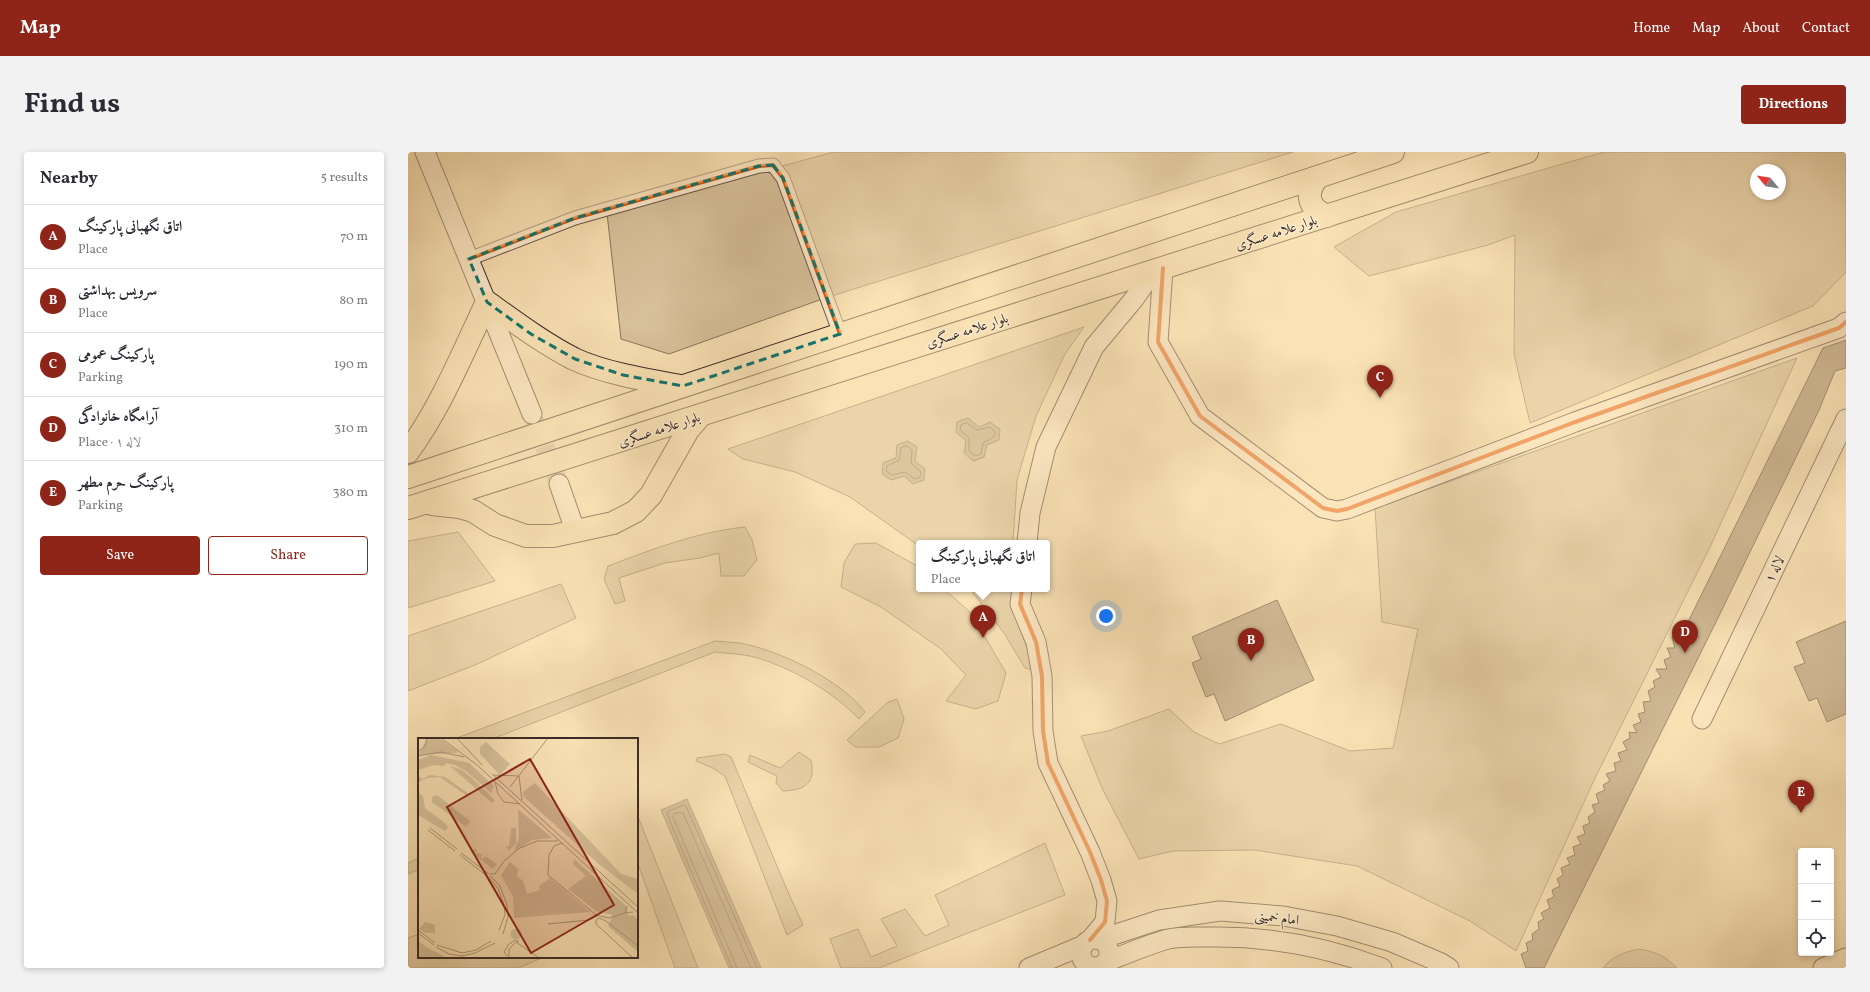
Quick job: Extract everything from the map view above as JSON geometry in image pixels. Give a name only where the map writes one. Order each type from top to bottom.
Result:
[{"type":"highway","points":[[408,477],[1393,152]]},
{"type":"highway","name":"بلوار علامه عسگری","points":[[416,506],[1527,152]]},
{"type":"highway","points":[[1317,178],[1311,186],[1309,195],[1312,205],[1318,212],[1327,216]]},
{"type":"highway","points":[[408,452],[419,437],[433,412],[488,302],[531,334],[575,359],[623,375],[683,386]]},
{"type":"highway","points":[[416,506],[459,507],[473,511],[495,525],[526,536],[553,536],[575,530],[613,523],[636,511],[651,496],[688,430],[700,416]]},
{"type":"street","points":[[425,152],[469,260],[488,302],[532,414]]},
{"type":"street","points":[[469,260],[575,218],[759,166],[773,165],[783,178],[840,334]]},
{"type":"street","points":[[1158,270],[1158,342],[1200,416],[1323,508],[1337,511],[1347,509],[1575,422],[1838,328],[1846,322]]},
{"type":"street","points":[[1027,540],[1030,513],[1046,447],[1094,347],[1158,270]]},
{"type":"street","name":"لاله ۱","points":[[1702,719],[1846,419]]},
{"type":"street","points":[[559,484],[575,530]]},
{"type":"street","points":[[1022,592],[1020,604],[1036,642],[1042,676],[1043,731],[1048,763],[1090,852],[1101,880],[1107,901],[1105,922],[1092,941],[1081,949],[1082,958],[1089,965],[1096,966],[1108,959],[1109,950],[1108,946],[1092,941]]},
{"type":"street","name":"امام خمینی","points":[[1029,968],[1092,941],[1159,920],[1220,911],[1283,916],[1337,926],[1392,942],[1441,963],[1449,968]]},
{"type":"street","name":"امام خمینی","points":[[1096,966],[1169,939],[1230,936],[1267,939],[1319,948],[1382,968]]},
{"type":"street","points":[[1823,968],[1846,958]]},
{"type":"highlighted area","points":[[773,165],[783,178],[840,334],[683,386],[623,375],[575,359],[531,334],[487,302],[469,259],[575,218],[759,166]]},
{"type":"shaded area","points":[[834,152],[1293,152],[825,298],[669,354],[621,339],[607,213]]},
{"type":"shaded area","points":[[1604,152],[1846,152],[1846,272],[1813,306],[1530,423],[1514,354],[1515,235],[1488,245],[1369,276],[1334,247],[1396,212]]},
{"type":"shaded area","points":[[1084,327],[1065,354],[1036,416],[1017,480],[1013,540],[916,540],[916,544],[850,497],[795,472],[743,459],[728,449]],"holes":[[[968,418],[977,426],[983,435],[985,451],[984,457],[973,461],[965,453],[966,441],[957,422]],[[896,458],[904,476],[891,480],[883,463]]]},
{"type":"shaded area","points":[[1797,358],[1709,549],[1595,778],[1516,951],[1470,921],[1357,866],[1254,850],[1173,851],[1139,859],[1102,788],[1081,736],[1108,731],[1169,709],[1194,732],[1219,744],[1281,724],[1350,751],[1393,748],[1418,629],[1382,622],[1375,508]]},
{"type":"shaded area","points":[[745,527],[752,540],[757,560],[744,576],[721,576],[719,553],[700,558],[665,563],[619,578],[625,601],[615,604],[604,579],[608,566],[692,537],[727,529]]},
{"type":"shaded area","points":[[458,532],[495,581],[408,608],[408,541]]},
{"type":"shaded area","points":[[876,543],[916,565],[916,592],[947,592],[971,613],[1006,673],[998,701],[976,709],[946,701],[966,675],[941,649],[881,607],[841,587],[844,563],[855,544]]},
{"type":"shaded area","points":[[561,584],[576,618],[475,665],[408,691],[408,636]]},
{"type":"shaded area","points":[[972,592],[1012,592],[1018,623],[1030,656],[1033,670],[1025,668],[1004,633]]},
{"type":"shaded area","points":[[715,641],[740,643],[773,652],[790,659],[825,678],[841,689],[865,712],[859,719],[838,700],[814,683],[774,664],[750,656],[715,652],[495,738],[457,738]]},
{"type":"shaded area","points":[[897,699],[904,719],[898,738],[879,747],[855,747],[847,740],[888,702]]},
{"type":"shaded area","points":[[799,752],[811,760],[812,775],[807,784],[797,789],[783,791],[776,783],[777,776],[748,762],[750,755],[780,768]]},
{"type":"shaded area","points":[[725,754],[731,757],[803,925],[787,935],[725,776],[713,768],[696,761],[697,758]]},
{"type":"shaded area","points":[[638,817],[698,968],[675,968],[638,864]]},
{"type":"shaded area","points":[[1045,843],[1065,895],[879,968],[841,968],[830,939],[858,929],[871,957],[897,946],[881,919],[905,909],[925,936],[949,925],[935,895]]},
{"type":"shaded area","points":[[418,858],[418,869],[408,874],[408,863]]},
{"type":"shaded area","points":[[418,934],[418,958],[542,958],[518,968],[408,968],[408,938]]},
{"type":"shaded area","points":[[1639,949],[1660,955],[1677,968],[1603,968],[1619,955]]},
{"type":"water","points":[[968,418],[979,427],[990,422],[1000,429],[999,440],[987,445],[984,457],[973,461],[964,453],[966,441],[956,432],[957,422]]},
{"type":"water","points":[[908,441],[917,447],[915,461],[925,469],[924,480],[913,484],[904,476],[891,480],[882,474],[883,463],[896,458],[897,445]]},
{"type":"water","points":[[687,799],[761,968],[729,968],[661,810]]},
{"type":"building","points":[[1846,340],[1846,368],[1835,371],[1819,410],[1717,620],[1544,968],[1526,968],[1521,954],[1528,951],[1526,943],[1533,940],[1532,934],[1539,929],[1538,922],[1544,919],[1541,913],[1550,908],[1547,900],[1554,897],[1552,890],[1560,886],[1557,879],[1563,875],[1561,868],[1570,864],[1567,858],[1575,855],[1573,847],[1581,844],[1577,837],[1585,834],[1583,826],[1590,823],[1588,817],[1595,812],[1592,805],[1599,803],[1596,794],[1605,790],[1603,785],[1610,781],[1606,774],[1616,771],[1614,763],[1621,761],[1618,753],[1627,750],[1623,742],[1630,738],[1629,732],[1637,733],[1633,725],[1641,722],[1638,714],[1645,712],[1643,702],[1651,701],[1648,691],[1655,687],[1653,681],[1661,677],[1656,669],[1667,669],[1664,660],[1671,657],[1667,648],[1675,648],[1672,637],[1682,641],[1685,628],[1823,348]]},
{"type":"building","points":[[1277,600],[1314,680],[1225,721],[1214,694],[1206,697],[1192,663],[1201,659],[1192,637]]},
{"type":"building","points":[[1846,621],[1846,714],[1827,722],[1817,698],[1809,701],[1794,667],[1805,663],[1796,642]]},
{"type":"tunnel","points":[[534,419],[559,484]]},
{"type":"cycle path","points":[[469,259],[575,218],[759,166],[773,165],[783,178],[840,334]]},
{"type":"cycle path","points":[[1163,268],[1158,342],[1200,416],[1323,508],[1337,511],[1347,509],[1575,422],[1839,328],[1846,322]]},
{"type":"cycle path","points":[[1022,592],[1020,604],[1036,642],[1042,676],[1043,731],[1048,763],[1090,852],[1101,880],[1107,901],[1105,922],[1090,940]]},
{"type":"place","name":"پارکینگ عمومی","points":[[1380,398]]},
{"type":"place","name":"اتاق نگهبانی پارکینگ","points":[[983,638]]},
{"type":"place","name":"آرامگاه خانوادگی","points":[[1685,653]]},
{"type":"place","name":"سرویس بهداشتی","points":[[1251,661]]},
{"type":"place","name":"پارکینگ حرم مطهر","points":[[1801,813]]}]
